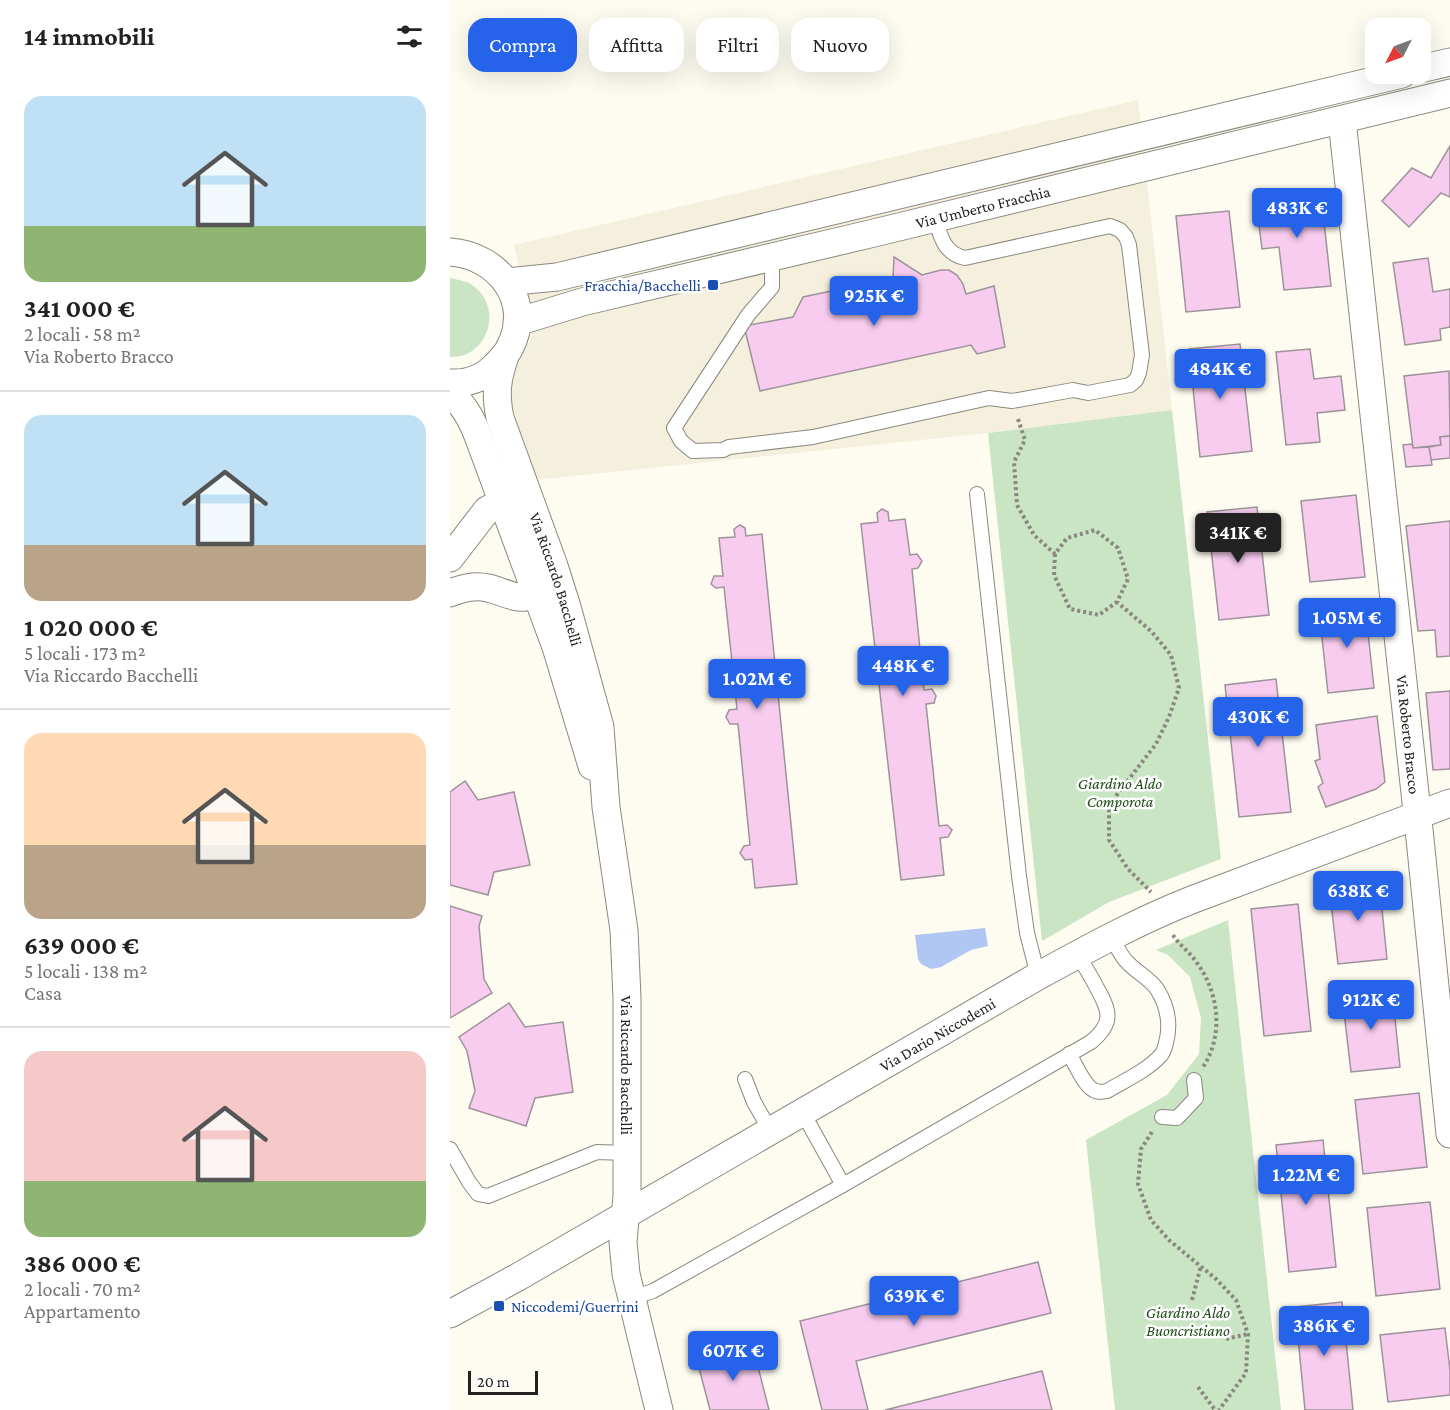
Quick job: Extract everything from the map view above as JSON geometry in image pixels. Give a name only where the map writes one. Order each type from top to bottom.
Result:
[{"type":"street","points":[[1431,66],[1450,62]]},
{"type":"street","name":"Via Umberto Fracchia","points":[[507,282],[557,277],[1365,83]]},
{"type":"street","name":"Via Umberto Fracchia","points":[[517,322],[573,304],[1450,93]]},
{"type":"street","name":"Via Roberto Bracco","points":[[1342,120],[1450,1134]]},
{"type":"street","points":[[450,252],[475,256],[498,271],[507,282],[515,301],[517,322]]},
{"type":"street","name":"Via Riccardo Bacchelli","points":[[517,322],[513,340],[498,375],[498,408],[504,431],[554,566],[600,727],[606,807],[624,930],[626,963],[627,1196],[623,1254],[659,1410]]},
{"type":"street","points":[[450,383],[465,382],[483,376],[506,356]]},
{"type":"street","name":"Via Riccardo Bacchelli","points":[[450,393],[471,418],[556,647],[606,807]]},
{"type":"street","points":[[450,558],[484,512],[494,506],[533,510]]},
{"type":"street","points":[[450,593],[475,586],[521,597],[529,596],[554,566]]},
{"type":"street","name":"Via Dario Niccodemi","points":[[450,1314],[771,1132],[1077,954],[1178,905],[1450,803]]},
{"type":"lane","points":[[771,258],[772,287],[748,315],[674,428],[681,441],[693,451],[723,450],[729,447],[813,437],[989,398],[1012,401],[1073,390],[1088,393],[1130,385],[1136,380],[1140,373],[1142,355],[1131,255],[1126,237],[1120,230],[1110,226],[965,258],[955,255],[946,248],[935,218]]},
{"type":"lane","points":[[977,494],[1019,876],[1027,933],[1038,976]]},
{"type":"lane","points":[[1070,1054],[1086,1083],[1091,1089],[1099,1092],[1107,1092],[1163,1054],[1168,1023],[1166,1006],[1156,988],[1129,964],[1112,937]]},
{"type":"lane","points":[[632,1298],[653,1291],[1091,1042],[1105,1027],[1109,1016],[1106,1004],[1077,954]]},
{"type":"lane","points":[[745,1079],[754,1102],[771,1132]]},
{"type":"lane","points":[[1162,1117],[1178,1118],[1196,1098],[1194,1080]]},
{"type":"lane","points":[[803,1113],[843,1185]]},
{"type":"lane","points":[[450,1149],[478,1194],[488,1196],[597,1152],[627,1153]]},
{"type":"path","points":[[1012,401],[1024,440],[1014,462],[1017,505],[1034,534],[1055,554]]},
{"type":"path","points":[[1095,530],[1118,548],[1128,579],[1118,602],[1099,615],[1070,609],[1054,575],[1055,554],[1067,538],[1095,530]]},
{"type":"path","points":[[1118,602],[1152,632],[1171,655],[1179,688],[1156,744],[1116,796],[1109,812],[1109,840],[1128,868],[1147,887]]},
{"type":"path","points":[[1169,930],[1199,964],[1208,983],[1215,1007],[1217,1023],[1213,1048],[1208,1060],[1194,1080]]},
{"type":"path","points":[[1162,1117],[1142,1149],[1138,1184],[1151,1220],[1170,1241],[1216,1279],[1236,1300],[1248,1334],[1246,1373],[1217,1410],[1198,1388]]},
{"type":"path","points":[[1192,1300],[1201,1266]]},
{"type":"path","points":[[1226,1339],[1248,1334]]},
{"type":"shaded area","points":[[1138,100],[1172,410],[988,433],[534,480],[517,437],[507,381],[532,336],[514,245]]},
{"type":"green space","points":[[450,278],[467,282],[476,288],[483,296],[489,314],[489,324],[481,342],[465,355],[453,357],[450,357]]},
{"type":"green space","name":"Giardino Aldo Comporota","points":[[1172,410],[1221,859],[1109,902],[1042,941],[988,433]]},
{"type":"green space","name":"Giardino Aldo Buoncristiano","points":[[1228,920],[1281,1410],[1115,1410],[1086,1140],[1167,1095],[1199,1054],[1201,1018],[1190,977],[1168,955],[1156,950]]},
{"type":"water","points":[[985,928],[988,946],[971,950],[941,967],[931,969],[921,964],[918,959],[915,935]]},
{"type":"building","points":[[1450,146],[1450,197],[1441,193],[1409,227],[1382,201],[1412,168],[1431,178]]},
{"type":"building","points":[[1321,194],[1331,286],[1284,290],[1279,247],[1262,249],[1256,201]]},
{"type":"building","points":[[1229,211],[1240,307],[1186,312],[1176,216]]},
{"type":"building","points":[[894,257],[922,275],[949,270],[957,275],[966,294],[994,286],[1005,347],[977,354],[971,345],[760,391],[744,326],[793,317],[803,297],[893,278]]},
{"type":"building","points":[[1428,258],[1433,292],[1450,289],[1450,327],[1440,329],[1441,340],[1405,345],[1393,263]]},
{"type":"building","points":[[1240,344],[1252,451],[1200,457],[1189,349]]},
{"type":"building","points":[[1310,349],[1314,379],[1341,376],[1345,410],[1317,413],[1320,442],[1286,445],[1276,352]]},
{"type":"building","points":[[1449,371],[1450,436],[1440,437],[1441,445],[1413,448],[1404,376]]},
{"type":"building","points":[[1450,436],[1450,458],[1431,460],[1429,447],[1441,445],[1440,437]]},
{"type":"building","points":[[1412,444],[1413,448],[1429,447],[1432,465],[1406,467],[1403,445]]},
{"type":"building","points":[[1356,495],[1365,577],[1310,582],[1301,501]]},
{"type":"building","points":[[1257,507],[1269,615],[1219,620],[1207,512]]},
{"type":"building","points":[[882,509],[888,512],[889,521],[905,519],[910,555],[917,554],[922,561],[918,568],[912,569],[924,690],[932,689],[936,696],[934,703],[926,704],[939,826],[947,825],[952,830],[948,837],[940,838],[944,875],[901,880],[861,524],[878,522],[877,513]]},
{"type":"building","points":[[1450,521],[1450,656],[1437,657],[1435,630],[1418,631],[1406,526]]},
{"type":"building","points":[[740,525],[745,528],[746,536],[762,534],[797,884],[755,888],[752,859],[745,860],[740,853],[744,846],[750,845],[738,724],[730,724],[726,717],[729,710],[737,709],[724,587],[716,588],[711,584],[714,576],[723,576],[719,538],[735,537],[734,529]]},
{"type":"building","points":[[1365,605],[1374,688],[1328,693],[1319,610]]},
{"type":"building","points":[[1276,679],[1291,812],[1239,817],[1225,685]]},
{"type":"building","points":[[1450,691],[1450,769],[1433,770],[1426,693]]},
{"type":"building","points":[[1377,716],[1385,782],[1376,789],[1326,807],[1318,787],[1323,783],[1315,761],[1320,759],[1316,725]]},
{"type":"building","points":[[465,781],[478,800],[514,792],[530,865],[494,872],[488,895],[450,885],[450,792]]},
{"type":"building","points":[[1379,879],[1387,959],[1338,964],[1329,885]]},
{"type":"building","points":[[1298,904],[1311,1031],[1264,1036],[1251,909]]},
{"type":"building","points":[[450,906],[482,916],[479,926],[484,979],[492,993],[450,1018]]},
{"type":"building","points":[[1392,990],[1400,1067],[1351,1072],[1342,995]]},
{"type":"building","points":[[509,1003],[525,1027],[563,1022],[573,1092],[535,1098],[526,1126],[469,1108],[475,1091],[467,1051],[459,1037]]},
{"type":"building","points":[[1419,1093],[1427,1167],[1363,1174],[1355,1100]]},
{"type":"building","points":[[1323,1140],[1336,1267],[1289,1272],[1276,1145]]},
{"type":"building","points":[[1430,1202],[1440,1289],[1376,1296],[1367,1208]]},
{"type":"building","points":[[1038,1262],[1051,1313],[856,1361],[868,1410],[822,1410],[800,1321]]},
{"type":"building","points":[[1342,1302],[1353,1410],[1305,1410],[1295,1307]]},
{"type":"building","points":[[1445,1328],[1450,1370],[1450,1395],[1388,1402],[1380,1335]]},
{"type":"building","points":[[753,1347],[769,1410],[710,1410],[697,1360]]},
{"type":"building","points":[[1042,1371],[1052,1410],[885,1410]]},
{"type":"place","name":"Fracchia/Bacchelli","points":[[713,285]]},
{"type":"place","name":"Niccodemi/Guerrini","points":[[499,1306]]}]
